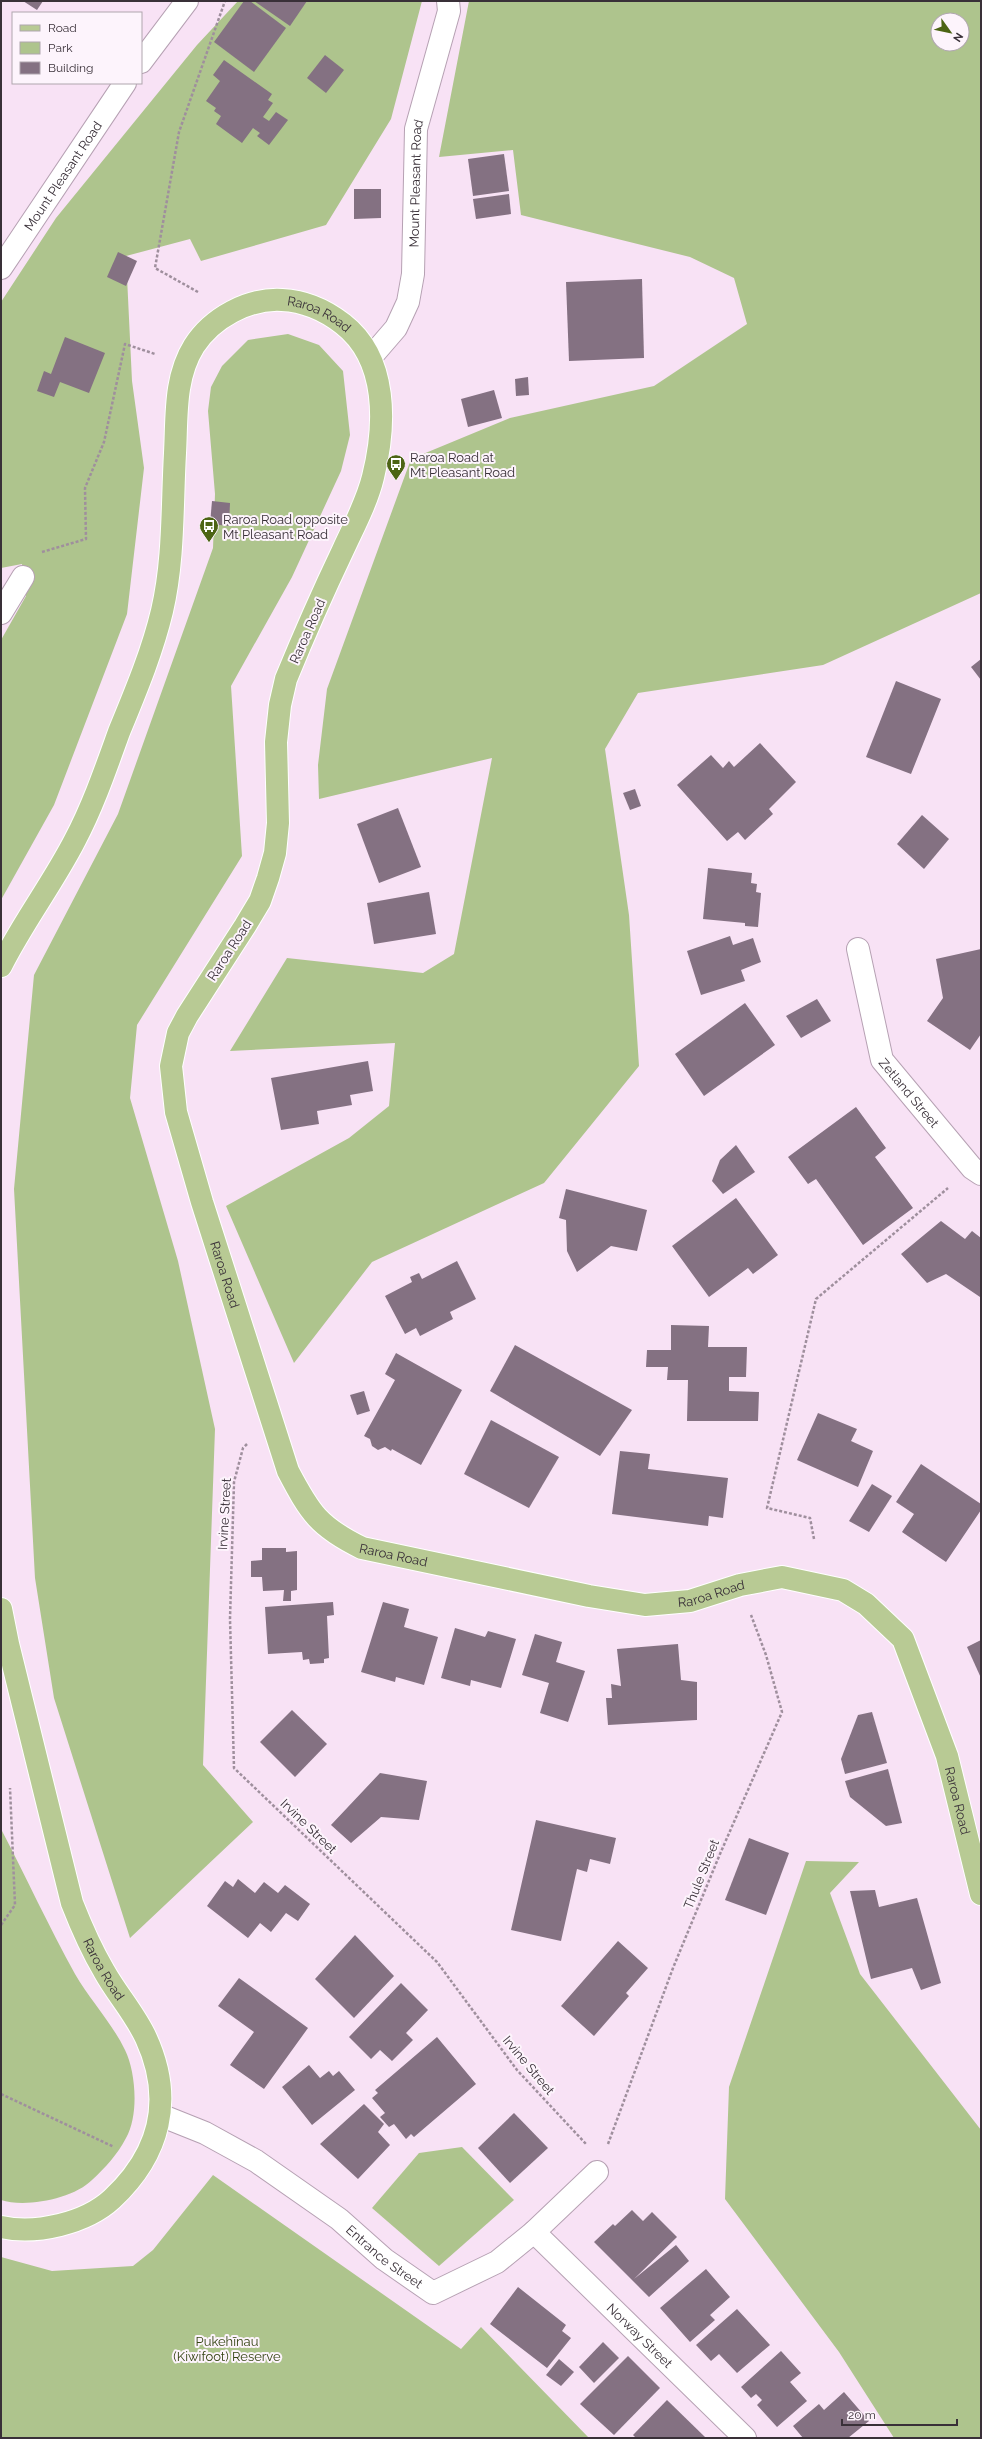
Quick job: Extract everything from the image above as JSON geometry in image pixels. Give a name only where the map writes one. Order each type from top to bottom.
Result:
[{"type":"main road","name":"Raroa Road","points":[[1,966],[17,934],[75,840],[152,650],[162,610],[169,567],[178,397],[182,369],[201,335],[216,322],[248,304],[274,299],[294,301],[313,307],[337,320],[356,334],[371,357],[379,384],[381,430],[373,478],[286,678],[280,705],[276,742],[278,824],[275,853],[268,878],[252,914],[184,1022],[174,1046],[171,1066],[176,1112],[288,1471],[308,1508],[335,1535],[362,1548],[574,1593],[645,1605],[690,1601],[740,1584],[782,1577],[843,1590],[866,1604],[903,1639],[947,1756],[981,1894]]},
{"type":"main road","name":"Raroa Road","points":[[1,1609],[8,1644],[72,1903],[87,1941],[145,2036],[156,2065],[160,2115],[154,2140],[141,2167],[126,2186],[105,2205],[84,2218],[60,2225],[22,2228],[1,2226]]},
{"type":"street","points":[[142,61],[187,1]]},
{"type":"street","name":"Mount Pleasant Road","points":[[371,357],[396,328],[408,302],[413,274],[416,129],[449,11],[448,1]]},
{"type":"street","name":"Mount Pleasant Road","points":[[1,268],[124,84]]},
{"type":"street","points":[[1,613],[22,577]]},
{"type":"street","name":"Zetland Street","points":[[858,949],[882,1060],[976,1171]]},
{"type":"street","name":"Entrance Street","points":[[160,2115],[205,2133],[256,2162],[339,2219],[384,2259],[433,2293],[497,2262],[534,2232],[597,2172]]},
{"type":"street","name":"Norway Street","points":[[534,2232],[745,2438]]},
{"type":"path","points":[[198,292],[155,268],[179,132],[225,1]]},
{"type":"path","points":[[22,577],[37,554],[86,539],[86,488],[104,442],[125,344],[155,354]]},
{"type":"path","points":[[814,1538],[810,1518],[767,1508],[816,1299],[976,1171]]},
{"type":"path","name":"Irvine Street","points":[[276,1436],[251,1440],[243,1448],[234,1482],[230,1619],[234,1768],[437,1962],[517,2070],[584,2141],[597,2172]]},
{"type":"path","name":"Thule Street","points":[[597,2172],[673,1968],[720,1854],[782,1712],[766,1655],[740,1584]]},
{"type":"path","points":[[1,1925],[15,1905],[10,1781]]},
{"type":"path","points":[[1,2094],[114,2147],[110,2152]]},
{"type":"green space","points":[[238,1],[422,1],[391,119],[326,225],[201,261],[190,239],[126,256],[132,381],[144,468],[127,614],[54,805],[1,900],[1,640],[26,596],[22,564],[1,568],[1,302],[56,218],[197,45]]},
{"type":"green space","points":[[469,1],[981,1],[981,593],[823,665],[638,693],[605,749],[629,915],[639,1066],[544,1183],[372,1262],[294,1363],[226,1206],[349,1138],[389,1106],[395,1043],[230,1051],[287,958],[423,973],[454,954],[492,758],[319,799],[318,765],[327,689],[411,459],[510,418],[654,386],[747,324],[734,278],[690,257],[521,215],[513,150],[439,157]]},
{"type":"green space","points":[[288,334],[319,345],[343,371],[350,435],[341,471],[292,577],[231,686],[242,856],[137,1025],[130,1098],[178,1261],[215,1429],[203,1765],[253,1822],[130,1938],[54,1698],[35,1578],[14,1189],[34,975],[118,814],[213,548],[215,494],[208,411],[211,387],[222,366],[248,340]]},
{"type":"green space","points":[[1,1829],[75,1974],[120,2040],[129,2059],[134,2082],[133,2118],[130,2129],[123,2144],[111,2160],[84,2187],[61,2197],[23,2203],[1,2200]]},
{"type":"green space","points":[[806,1861],[859,1862],[830,1893],[860,1974],[981,2130],[981,2438],[894,2438],[839,2352],[725,2199],[729,2087]]},
{"type":"green space","points":[[462,2147],[514,2200],[439,2266],[372,2208],[419,2153]]},
{"type":"green space","name":"Pukehīnau (Kiwifoot) Reserve","points":[[213,2175],[461,2349],[481,2327],[589,2438],[1,2438],[1,2257],[52,2271],[133,2266],[153,2250]]},
{"type":"building","points":[[23,1],[43,1],[37,10]]},
{"type":"building","points":[[244,1],[250,1],[286,28],[254,72],[214,42]]},
{"type":"building","points":[[254,1],[307,1],[290,26]]},
{"type":"building","points":[[325,55],[344,70],[326,93],[307,78]]},
{"type":"building","points":[[224,60],[272,94],[268,100],[273,103],[263,117],[269,121],[276,112],[288,120],[269,145],[257,136],[260,133],[253,128],[242,143],[216,124],[221,116],[214,111],[216,108],[206,101],[220,81],[213,75]]},
{"type":"building","points":[[504,154],[509,191],[473,196],[468,159]]},
{"type":"building","points":[[354,189],[381,189],[381,218],[354,219]]},
{"type":"building","points":[[509,194],[511,214],[476,219],[473,199]]},
{"type":"building","points":[[118,252],[137,261],[126,286],[107,277]]},
{"type":"building","points":[[642,279],[644,358],[569,361],[566,282]]},
{"type":"building","points":[[65,337],[105,353],[89,393],[60,382],[54,397],[37,391],[44,371],[51,374]]},
{"type":"building","points":[[528,377],[529,395],[516,396],[515,379]]},
{"type":"building","points":[[494,390],[502,418],[468,427],[461,399]]},
{"type":"building","points":[[212,501],[230,503],[229,526],[210,524]]},
{"type":"building","points":[[981,659],[981,680],[971,667]]},
{"type":"building","points":[[896,681],[941,699],[911,774],[866,757]]},
{"type":"building","points":[[760,743],[796,782],[769,809],[773,814],[745,840],[738,832],[727,841],[677,785],[711,755],[723,768],[729,761],[734,767]]},
{"type":"building","points":[[635,789],[641,806],[630,810],[623,793]]},
{"type":"building","points":[[398,808],[421,867],[379,883],[357,824]]},
{"type":"building","points":[[922,815],[949,839],[924,869],[897,844]]},
{"type":"building","points":[[708,868],[752,873],[751,883],[757,884],[756,892],[761,893],[758,927],[745,926],[745,923],[703,919]]},
{"type":"building","points":[[429,892],[436,934],[374,944],[367,903]]},
{"type":"building","points":[[730,936],[733,945],[753,938],[761,962],[741,970],[745,981],[701,995],[687,951]]},
{"type":"building","points":[[981,949],[981,1034],[970,1050],[927,1021],[943,998],[936,959]]},
{"type":"building","points":[[817,999],[831,1021],[801,1038],[786,1016]]},
{"type":"building","points":[[745,1003],[775,1045],[704,1096],[675,1054]]},
{"type":"building","points":[[368,1061],[373,1091],[350,1095],[352,1105],[317,1111],[319,1124],[281,1130],[271,1078]]},
{"type":"building","points":[[856,1107],[886,1148],[875,1157],[913,1208],[863,1245],[816,1179],[808,1184],[788,1157]]},
{"type":"building","points":[[736,1145],[755,1172],[723,1194],[712,1181],[720,1160]]},
{"type":"building","points":[[566,1189],[647,1210],[637,1251],[611,1246],[577,1272],[567,1251],[566,1220],[559,1218]]},
{"type":"building","points":[[736,1198],[778,1255],[753,1274],[748,1268],[709,1297],[672,1246]]},
{"type":"building","points":[[941,1221],[965,1239],[972,1231],[981,1238],[980,1297],[946,1274],[927,1283],[901,1254]]},
{"type":"building","points":[[457,1261],[476,1299],[450,1312],[453,1319],[420,1336],[416,1328],[405,1334],[385,1296],[412,1282],[410,1277],[419,1273],[422,1279]]},
{"type":"building","points":[[671,1325],[709,1326],[708,1347],[747,1347],[746,1377],[729,1377],[729,1391],[759,1392],[758,1421],[687,1421],[688,1380],[667,1380],[668,1367],[646,1367],[647,1350],[671,1350]]},
{"type":"building","points":[[515,1345],[632,1410],[600,1456],[490,1391]]},
{"type":"building","points":[[396,1353],[462,1390],[421,1465],[392,1449],[391,1451],[385,1447],[378,1450],[372,1446],[370,1439],[364,1436],[395,1380],[385,1374]]},
{"type":"building","points":[[364,1391],[370,1411],[357,1415],[350,1395]]},
{"type":"building","points":[[818,1413],[857,1429],[851,1441],[873,1451],[858,1487],[797,1460]]},
{"type":"building","points":[[491,1420],[559,1457],[529,1508],[464,1474]]},
{"type":"building","points":[[620,1451],[650,1454],[648,1469],[728,1478],[723,1518],[709,1516],[708,1526],[612,1514]]},
{"type":"building","points":[[921,1464],[981,1504],[981,1510],[946,1562],[902,1532],[914,1514],[896,1502]]},
{"type":"building","points":[[872,1484],[892,1496],[869,1532],[849,1521]]},
{"type":"building","points":[[262,1548],[286,1548],[286,1552],[297,1551],[297,1590],[291,1591],[291,1601],[283,1601],[284,1590],[263,1591],[262,1577],[251,1577],[251,1561],[262,1560]]},
{"type":"building","points":[[333,1602],[334,1615],[327,1616],[329,1658],[324,1659],[324,1663],[310,1664],[309,1659],[303,1660],[302,1652],[268,1654],[265,1607]]},
{"type":"building","points":[[383,1602],[409,1609],[404,1627],[438,1637],[424,1685],[396,1677],[395,1682],[361,1672]]},
{"type":"building","points":[[455,1628],[485,1637],[488,1631],[516,1639],[501,1688],[471,1680],[470,1686],[441,1678]]},
{"type":"building","points":[[535,1634],[562,1642],[556,1662],[585,1671],[568,1722],[540,1713],[549,1683],[522,1675]]},
{"type":"building","points":[[981,1640],[981,1678],[967,1647]]},
{"type":"building","points":[[678,1644],[681,1680],[697,1682],[697,1720],[608,1725],[606,1698],[612,1698],[611,1684],[621,1686],[617,1649]]},
{"type":"building","points":[[292,1710],[327,1744],[295,1777],[260,1742]]},
{"type":"building","points":[[872,1712],[887,1763],[845,1774],[841,1759],[858,1715]]},
{"type":"building","points":[[888,1769],[902,1823],[886,1826],[850,1797],[845,1781]]},
{"type":"building","points":[[380,1773],[427,1781],[419,1820],[381,1817],[351,1843],[331,1825]]},
{"type":"building","points":[[536,1820],[616,1838],[610,1864],[590,1859],[587,1872],[577,1869],[561,1941],[511,1930]]},
{"type":"building","points":[[749,1838],[789,1853],[766,1915],[725,1900]]},
{"type":"building","points":[[238,1879],[255,1893],[264,1882],[278,1893],[285,1885],[310,1904],[298,1921],[286,1913],[271,1932],[260,1923],[248,1938],[207,1906],[225,1881],[233,1887]]},
{"type":"building","points":[[875,1890],[879,1907],[917,1898],[941,1983],[921,1990],[912,1968],[871,1979],[850,1891]]},
{"type":"building","points":[[355,1935],[394,1976],[354,2018],[315,1979]]},
{"type":"building","points":[[618,1941],[648,1968],[626,1993],[629,1996],[594,2036],[561,2006]]},
{"type":"building","points":[[239,1978],[308,2028],[264,2089],[230,2065],[254,2032],[218,2006]]},
{"type":"building","points":[[401,1983],[428,2010],[406,2033],[413,2040],[392,2061],[380,2050],[371,2059],[349,2037]]},
{"type":"building","points":[[437,2037],[476,2084],[414,2137],[411,2134],[406,2139],[394,2124],[389,2127],[380,2117],[385,2113],[372,2098],[378,2093],[375,2090]]},
{"type":"building","points":[[309,2065],[320,2078],[329,2071],[333,2076],[339,2071],[355,2090],[312,2125],[282,2087]]},
{"type":"building","points":[[364,2104],[384,2124],[378,2132],[390,2145],[358,2179],[320,2144]]},
{"type":"building","points":[[514,2113],[548,2148],[510,2183],[478,2148]]},
{"type":"building","points":[[632,2210],[643,2221],[652,2212],[677,2237],[634,2279],[676,2245],[689,2261],[649,2297],[594,2242],[613,2224],[615,2226]]},
{"type":"building","points":[[706,2269],[730,2297],[710,2315],[715,2320],[690,2342],[660,2308]]},
{"type":"building","points":[[518,2287],[566,2325],[562,2331],[571,2338],[547,2368],[490,2324]]},
{"type":"building","points":[[737,2309],[770,2345],[737,2373],[719,2354],[711,2361],[696,2345]]},
{"type":"building","points":[[603,2342],[619,2358],[594,2383],[579,2367]]},
{"type":"building","points":[[781,2351],[801,2373],[790,2382],[807,2401],[777,2427],[757,2405],[762,2400],[756,2394],[751,2398],[741,2387]]},
{"type":"building","points":[[628,2356],[660,2388],[614,2435],[580,2404]]},
{"type":"building","points":[[559,2359],[574,2372],[561,2386],[546,2375]]},
{"type":"building","points":[[844,2392],[869,2421],[848,2438],[803,2438],[793,2426],[819,2404],[824,2410]]},
{"type":"building","points":[[667,2400],[706,2438],[636,2438],[633,2435]]},
{"type":"place","name":"Raroa Road at Mt Pleasant Road","points":[[396,481]]},
{"type":"place","name":"Raroa Road opposite Mt Pleasant Road","points":[[209,543]]}]
